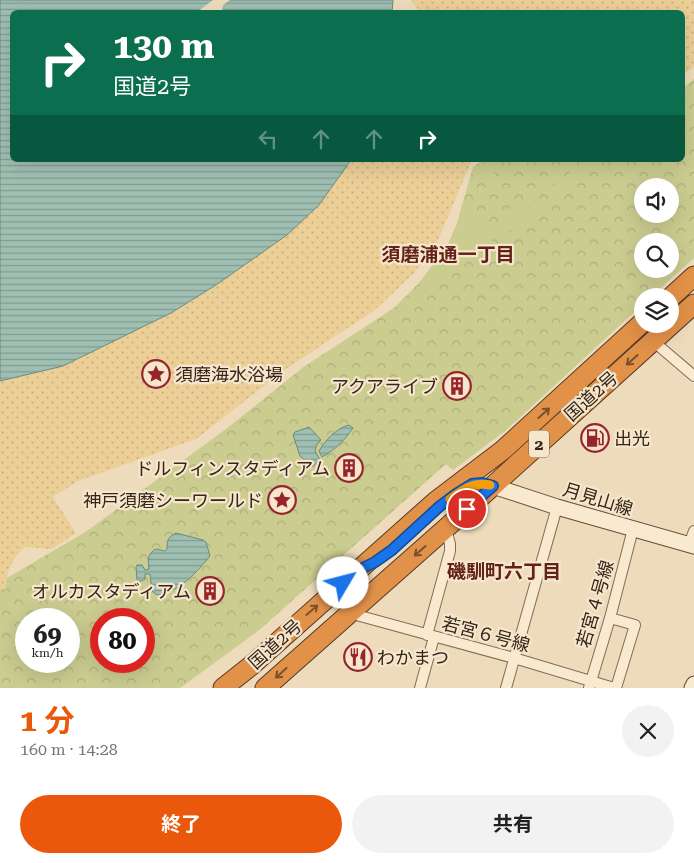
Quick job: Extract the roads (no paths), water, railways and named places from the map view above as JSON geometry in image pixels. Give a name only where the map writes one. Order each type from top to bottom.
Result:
[{"type":"highway","points":[[679,290],[694,276]]},
{"type":"highway","name":"国道2号","points":[[265,688],[493,486],[694,304]]},
{"type":"highway","name":"国道2号","points":[[224,688],[436,501],[502,450],[634,329]]},
{"type":"highway","points":[[493,486],[494,456]]},
{"type":"highway","name":"2","points":[[357,571],[375,562],[392,550],[440,506],[456,494],[472,484],[482,483],[493,486]]},
{"type":"street","points":[[653,341],[694,376]]},
{"type":"street","name":"月見山線","points":[[493,486],[633,529],[692,541]]},
{"type":"street","points":[[506,688],[557,507]]},
{"type":"street","points":[[420,688],[450,551],[446,528]]},
{"type":"street","name":"若宮４号線","points":[[590,684],[610,618],[633,529]]},
{"type":"street","name":"若宮６号線","points":[[349,613],[514,658],[590,684],[615,688]]},
{"type":"street","points":[[610,618],[635,625],[615,688]]},
{"type":"street","points":[[692,688],[694,684]]},
{"type":"place","name":"須磨海水浴場","points":[[156,374]]},
{"type":"place","name":"アクアライブ","points":[[457,386]]},
{"type":"place","name":"出光","points":[[595,438]]},
{"type":"place","name":"ドルフィンスタディアム","points":[[349,468]]},
{"type":"place","name":"神戸須磨シーワールド","points":[[282,500]]},
{"type":"place","name":"オルカスタディアム","points":[[210,591]]},
{"type":"place","name":"わかまつ","points":[[358,657]]},
{"type":"district","name":"須磨浦通一丁目","points":[[448,254]]},
{"type":"district","name":"磯馴町六丁目","points":[[504,571]]}]
